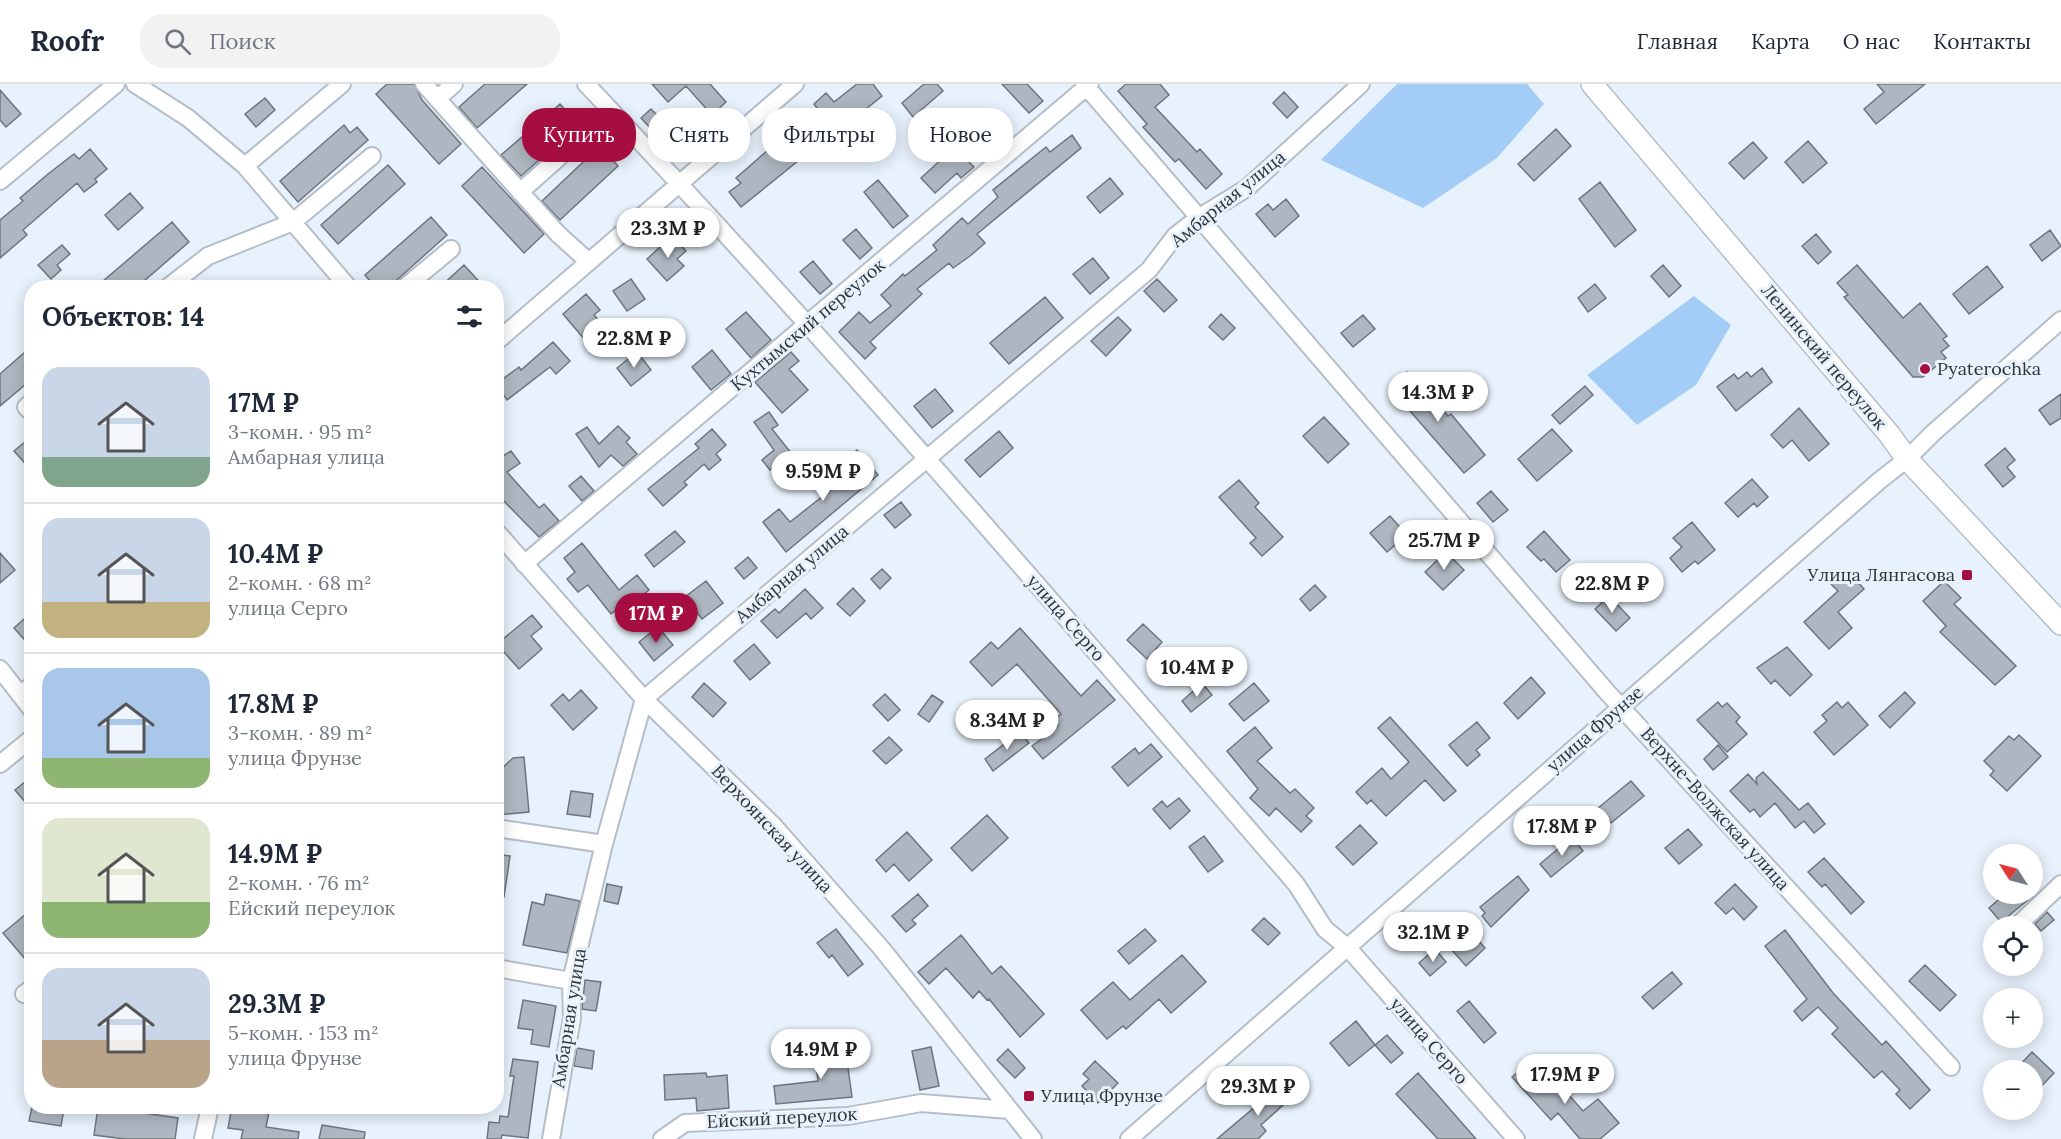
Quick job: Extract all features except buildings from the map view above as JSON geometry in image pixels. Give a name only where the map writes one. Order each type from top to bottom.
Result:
[{"type":"main road","name":"Ленинский переулок","points":[[1592,84],[1889,434],[1907,459],[2061,624]]},
{"type":"street","points":[[135,84],[188,118],[245,166],[342,280]]},
{"type":"street","points":[[245,166],[342,84]]},
{"type":"street","points":[[424,84],[558,234],[589,262]]},
{"type":"street","points":[[437,99],[454,84]]},
{"type":"street","name":"улица Серго","points":[[586,84],[608,108]]},
{"type":"street","points":[[504,335],[795,84]]},
{"type":"street","name":"Амбарная улица","points":[[551,1139],[572,1018],[571,981],[604,844],[644,699],[1149,270],[1175,236],[1198,218],[1247,188],[1361,84]]},
{"type":"street","points":[[0,181],[112,85]]},
{"type":"street","name":"Верхне-Волжская улица","points":[[1087,85],[1198,218],[1621,706],[1951,1067]]},
{"type":"street","name":"Кухтымский переулок","points":[[524,564],[809,325],[1087,85]]},
{"type":"street","name":"улица Серго","points":[[636,137],[929,459],[1296,884],[1325,929],[1348,948],[1516,1139]]},
{"type":"street","points":[[177,280],[208,256],[292,222],[372,156]]},
{"type":"street","points":[[520,192],[554,162]]},
{"type":"street","points":[[414,280],[451,249]]},
{"type":"street","name":"улица Фрунзе","points":[[1129,1139],[1621,706],[1907,459],[1933,433],[2061,320]]},
{"type":"street","name":"Верхоянская улица","points":[[504,540],[644,699],[782,835],[882,950],[1033,1139]]},
{"type":"street","points":[[0,669],[24,688]]},
{"type":"street","points":[[0,764],[24,744]]},
{"type":"street","points":[[504,829],[604,844]]},
{"type":"street","points":[[2028,916],[2061,884]]},
{"type":"street","points":[[504,969],[571,981]]},
{"type":"street","name":"Ейский переулок","points":[[663,1137],[685,1123],[848,1116],[921,1103],[1010,1110]]},
{"type":"street","points":[[203,1139],[208,1114]]},
{"type":"shaded area","points":[[1397,84],[1527,84],[1544,104],[1497,158],[1423,208],[1321,160]]},
{"type":"shaded area","points":[[1694,296],[1731,325],[1696,385],[1637,425],[1587,375]]},
{"type":"place","name":"Pyaterochka","points":[[1925,369]]},
{"type":"place","name":"Улица Лянгасова","points":[[1967,575]]},
{"type":"place","name":"Улица Фрунзе","points":[[1029,1096]]}]
